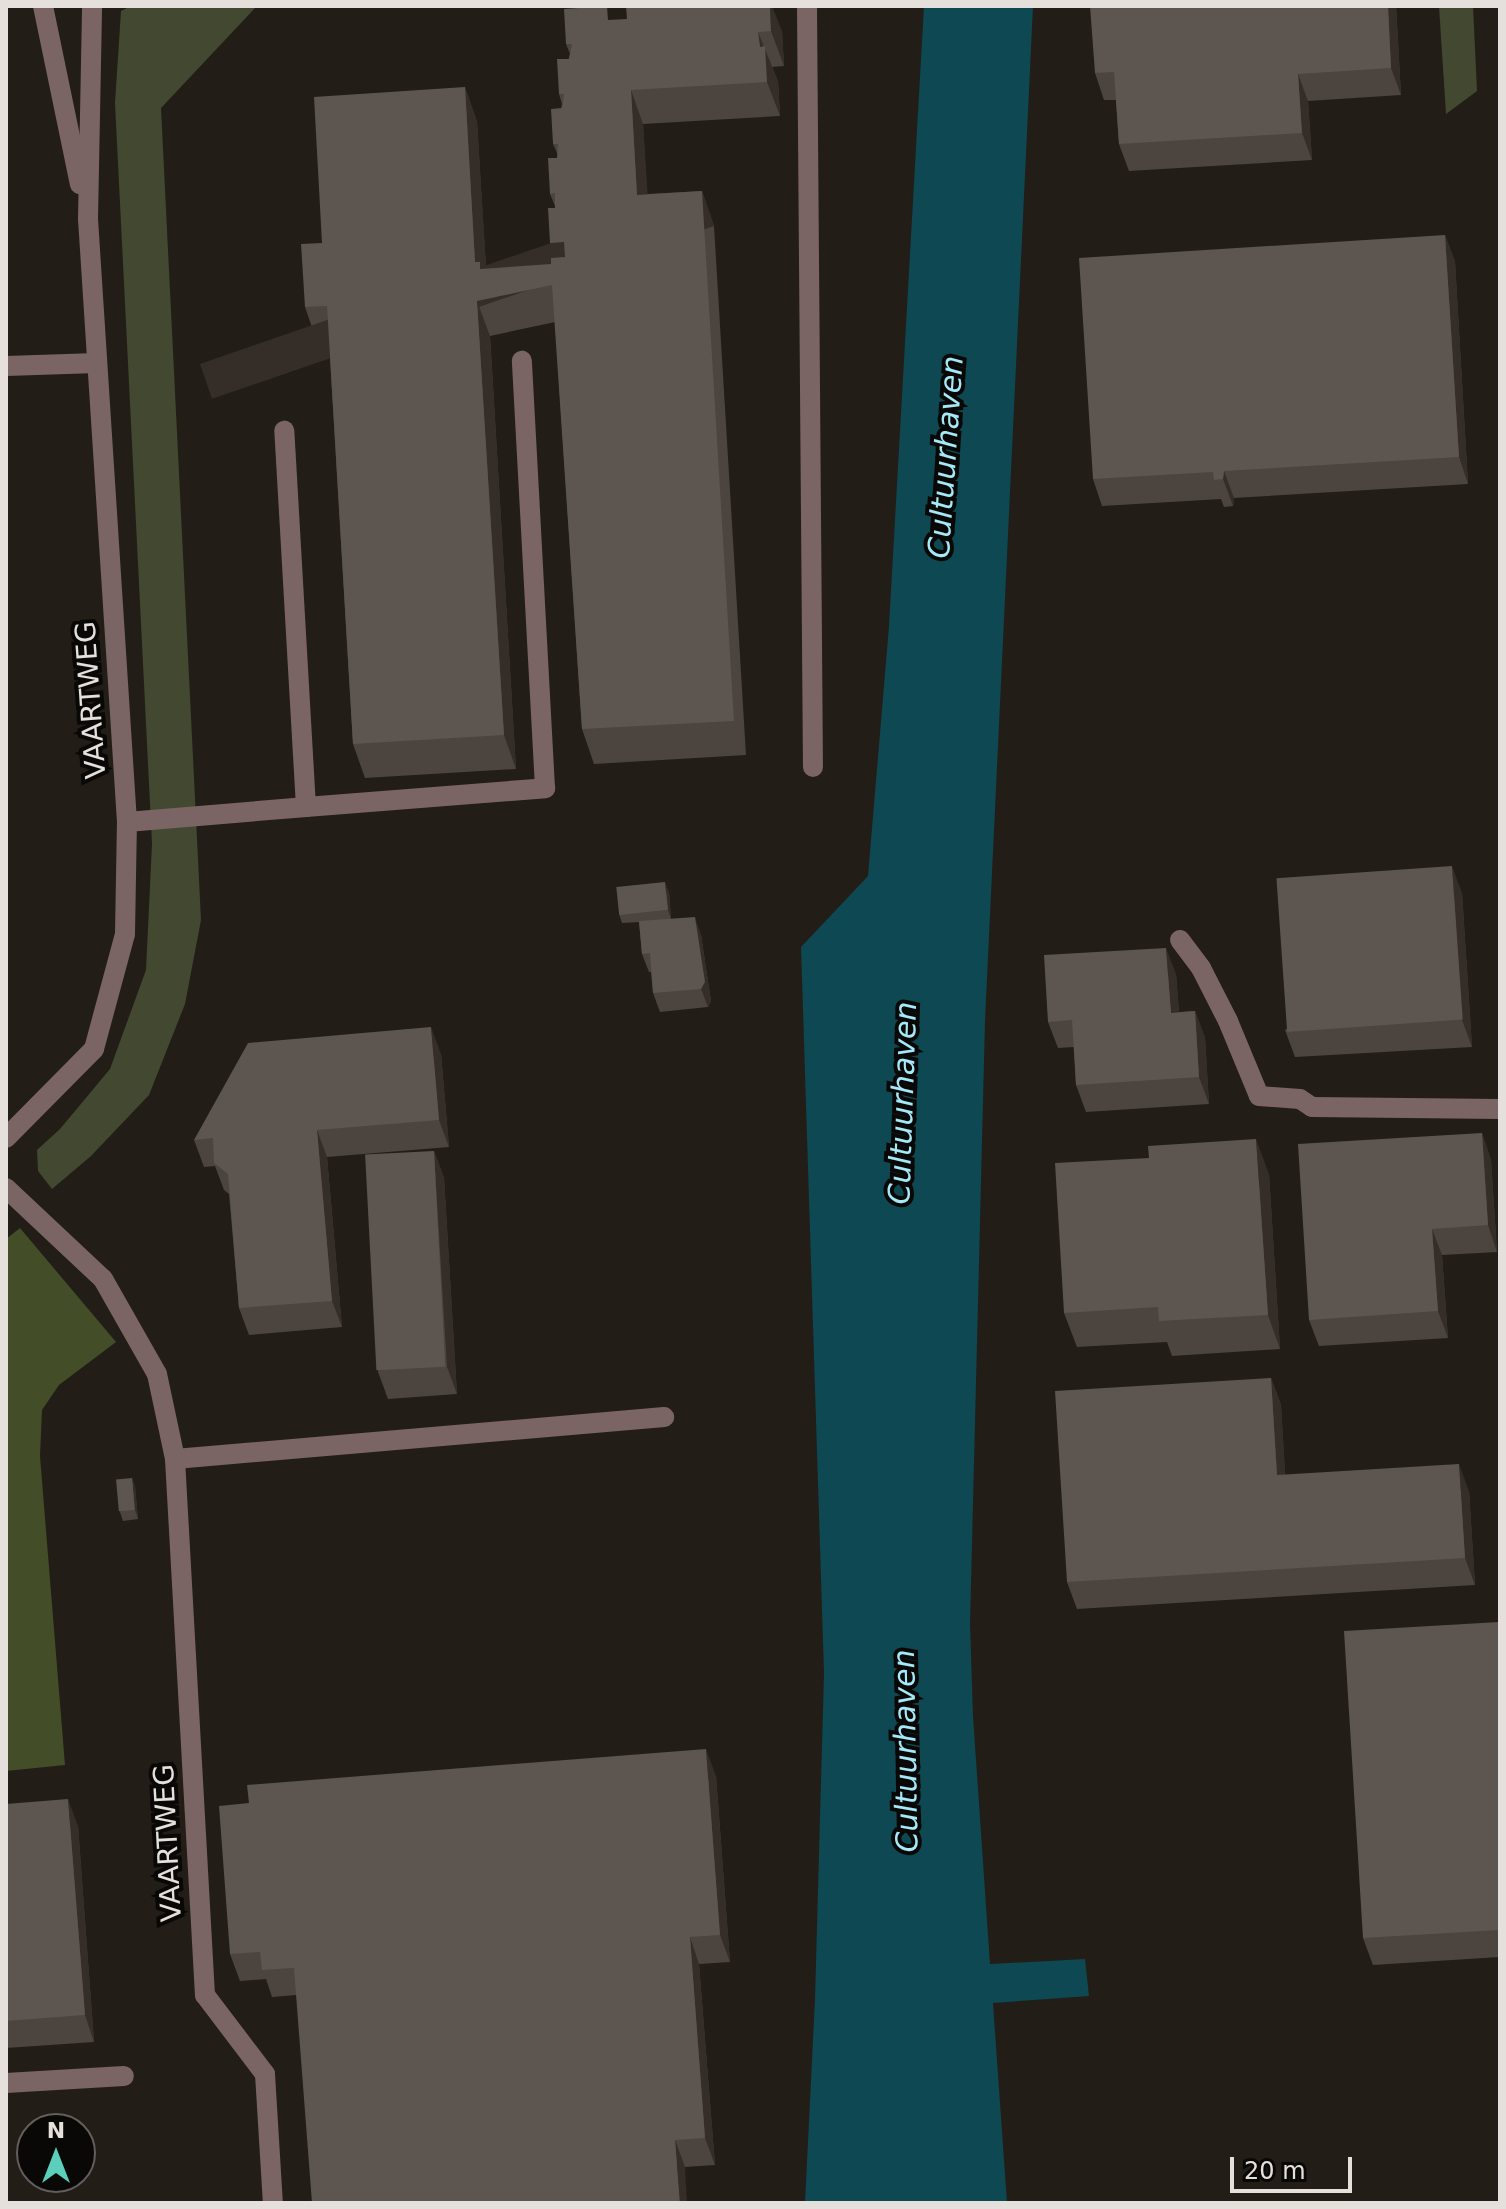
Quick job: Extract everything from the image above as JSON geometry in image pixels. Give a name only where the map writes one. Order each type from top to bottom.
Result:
[{"type":"street","name":"VAARTWEG","points":[[43,6],[88,219]]},
{"type":"street","name":"VAARTWEG","points":[[6,1138],[94,1049],[125,934],[127,822],[88,219],[92,6]]},
{"type":"street","points":[[807,6],[813,767]]},
{"type":"street","points":[[127,822],[545,788],[522,361]]},
{"type":"street","points":[[6,366],[97,363]]},
{"type":"street","points":[[284,431],[306,807]]},
{"type":"street","points":[[1180,940],[1201,968],[1228,1021],[1259,1096],[1300,1099],[1312,1107],[1500,1109]]},
{"type":"street","name":"VAARTWEG","points":[[6,1188],[103,1279],[157,1374],[175,1459],[205,1995],[265,2074],[273,2203]]},
{"type":"street","points":[[175,1459],[664,1417]]},
{"type":"street","points":[[6,2083],[124,2076]]},
{"type":"green space","points":[[131,6],[257,6],[161,108],[201,920],[185,1004],[149,1095],[91,1156],[52,1189],[38,1171],[37,1150],[60,1129],[110,1069],[146,970],[152,844],[115,103],[121,11]]},
{"type":"green space","points":[[1439,6],[1473,6],[1477,91],[1446,114]]},
{"type":"green space","points":[[20,1228],[116,1342],[59,1385],[42,1410],[40,1456],[65,1765],[6,1771],[6,1239]]},
{"type":"water","name":"Cultuurhaven","points":[[924,6],[1033,6],[985,1021],[970,1624],[973,1716],[990,1964],[1085,1959],[1089,1996],[993,2003],[1007,2203],[805,2203],[815,1999],[824,1673],[801,947],[868,876],[889,626]]},
{"type":"building","points":[[607,6],[608,20],[627,19],[626,6],[770,6],[771,31],[758,32],[760,47],[765,46],[767,82],[631,90],[637,195],[702,191],[734,721],[582,729],[552,285],[477,301],[504,735],[353,744],[327,306],[305,307],[301,244],[322,243],[314,97],[465,87],[475,262],[480,262],[480,269],[551,264],[551,258],[565,257],[564,242],[550,243],[548,208],[555,208],[555,193],[550,194],[548,158],[557,158],[558,144],[553,144],[551,109],[562,108],[564,94],[559,94],[557,59],[569,59],[572,44],[566,44],[564,9]]},
{"type":"building","points":[[1090,6],[1388,6],[1391,68],[1298,74],[1302,133],[1119,144],[1114,72],[1095,73]]},
{"type":"building","points":[[1445,235],[1459,457],[1224,471],[1223,479],[1214,480],[1213,472],[1093,479],[1079,258]]},
{"type":"building","points":[[1452,866],[1463,1020],[1287,1032],[1276,878]]},
{"type":"building","points":[[665,882],[668,910],[619,915],[616,887]]},
{"type":"building","points":[[695,917],[705,982],[701,989],[653,993],[650,953],[642,954],[639,921]]},
{"type":"building","points":[[1166,948],[1171,1013],[1195,1011],[1199,1077],[1076,1085],[1072,1020],[1048,1022],[1044,955]]},
{"type":"building","points":[[431,1027],[439,1120],[317,1130],[332,1301],[239,1308],[228,1174],[214,1163],[213,1138],[194,1140],[248,1043]]},
{"type":"building","points":[[1482,1133],[1488,1225],[1432,1229],[1438,1311],[1309,1320],[1298,1144]]},
{"type":"building","points":[[1256,1139],[1268,1315],[1159,1321],[1158,1307],[1064,1313],[1055,1163],[1149,1158],[1148,1146]]},
{"type":"building","points":[[434,1151],[445,1367],[376,1370],[365,1155]]},
{"type":"building","points":[[1271,1378],[1277,1475],[1459,1464],[1465,1558],[1067,1582],[1055,1391]]},
{"type":"building","points":[[132,1478],[135,1510],[119,1511],[116,1479]]},
{"type":"building","points":[[1499,1622],[1500,1930],[1363,1938],[1344,1631]]},
{"type":"building","points":[[706,1749],[720,1935],[690,1937],[705,2138],[675,2140],[680,2203],[312,2203],[294,1968],[262,1970],[260,1952],[230,1954],[219,1806],[249,1803],[247,1785]]},
{"type":"building","points":[[68,1799],[85,2015],[6,2021],[6,1804]]}]
